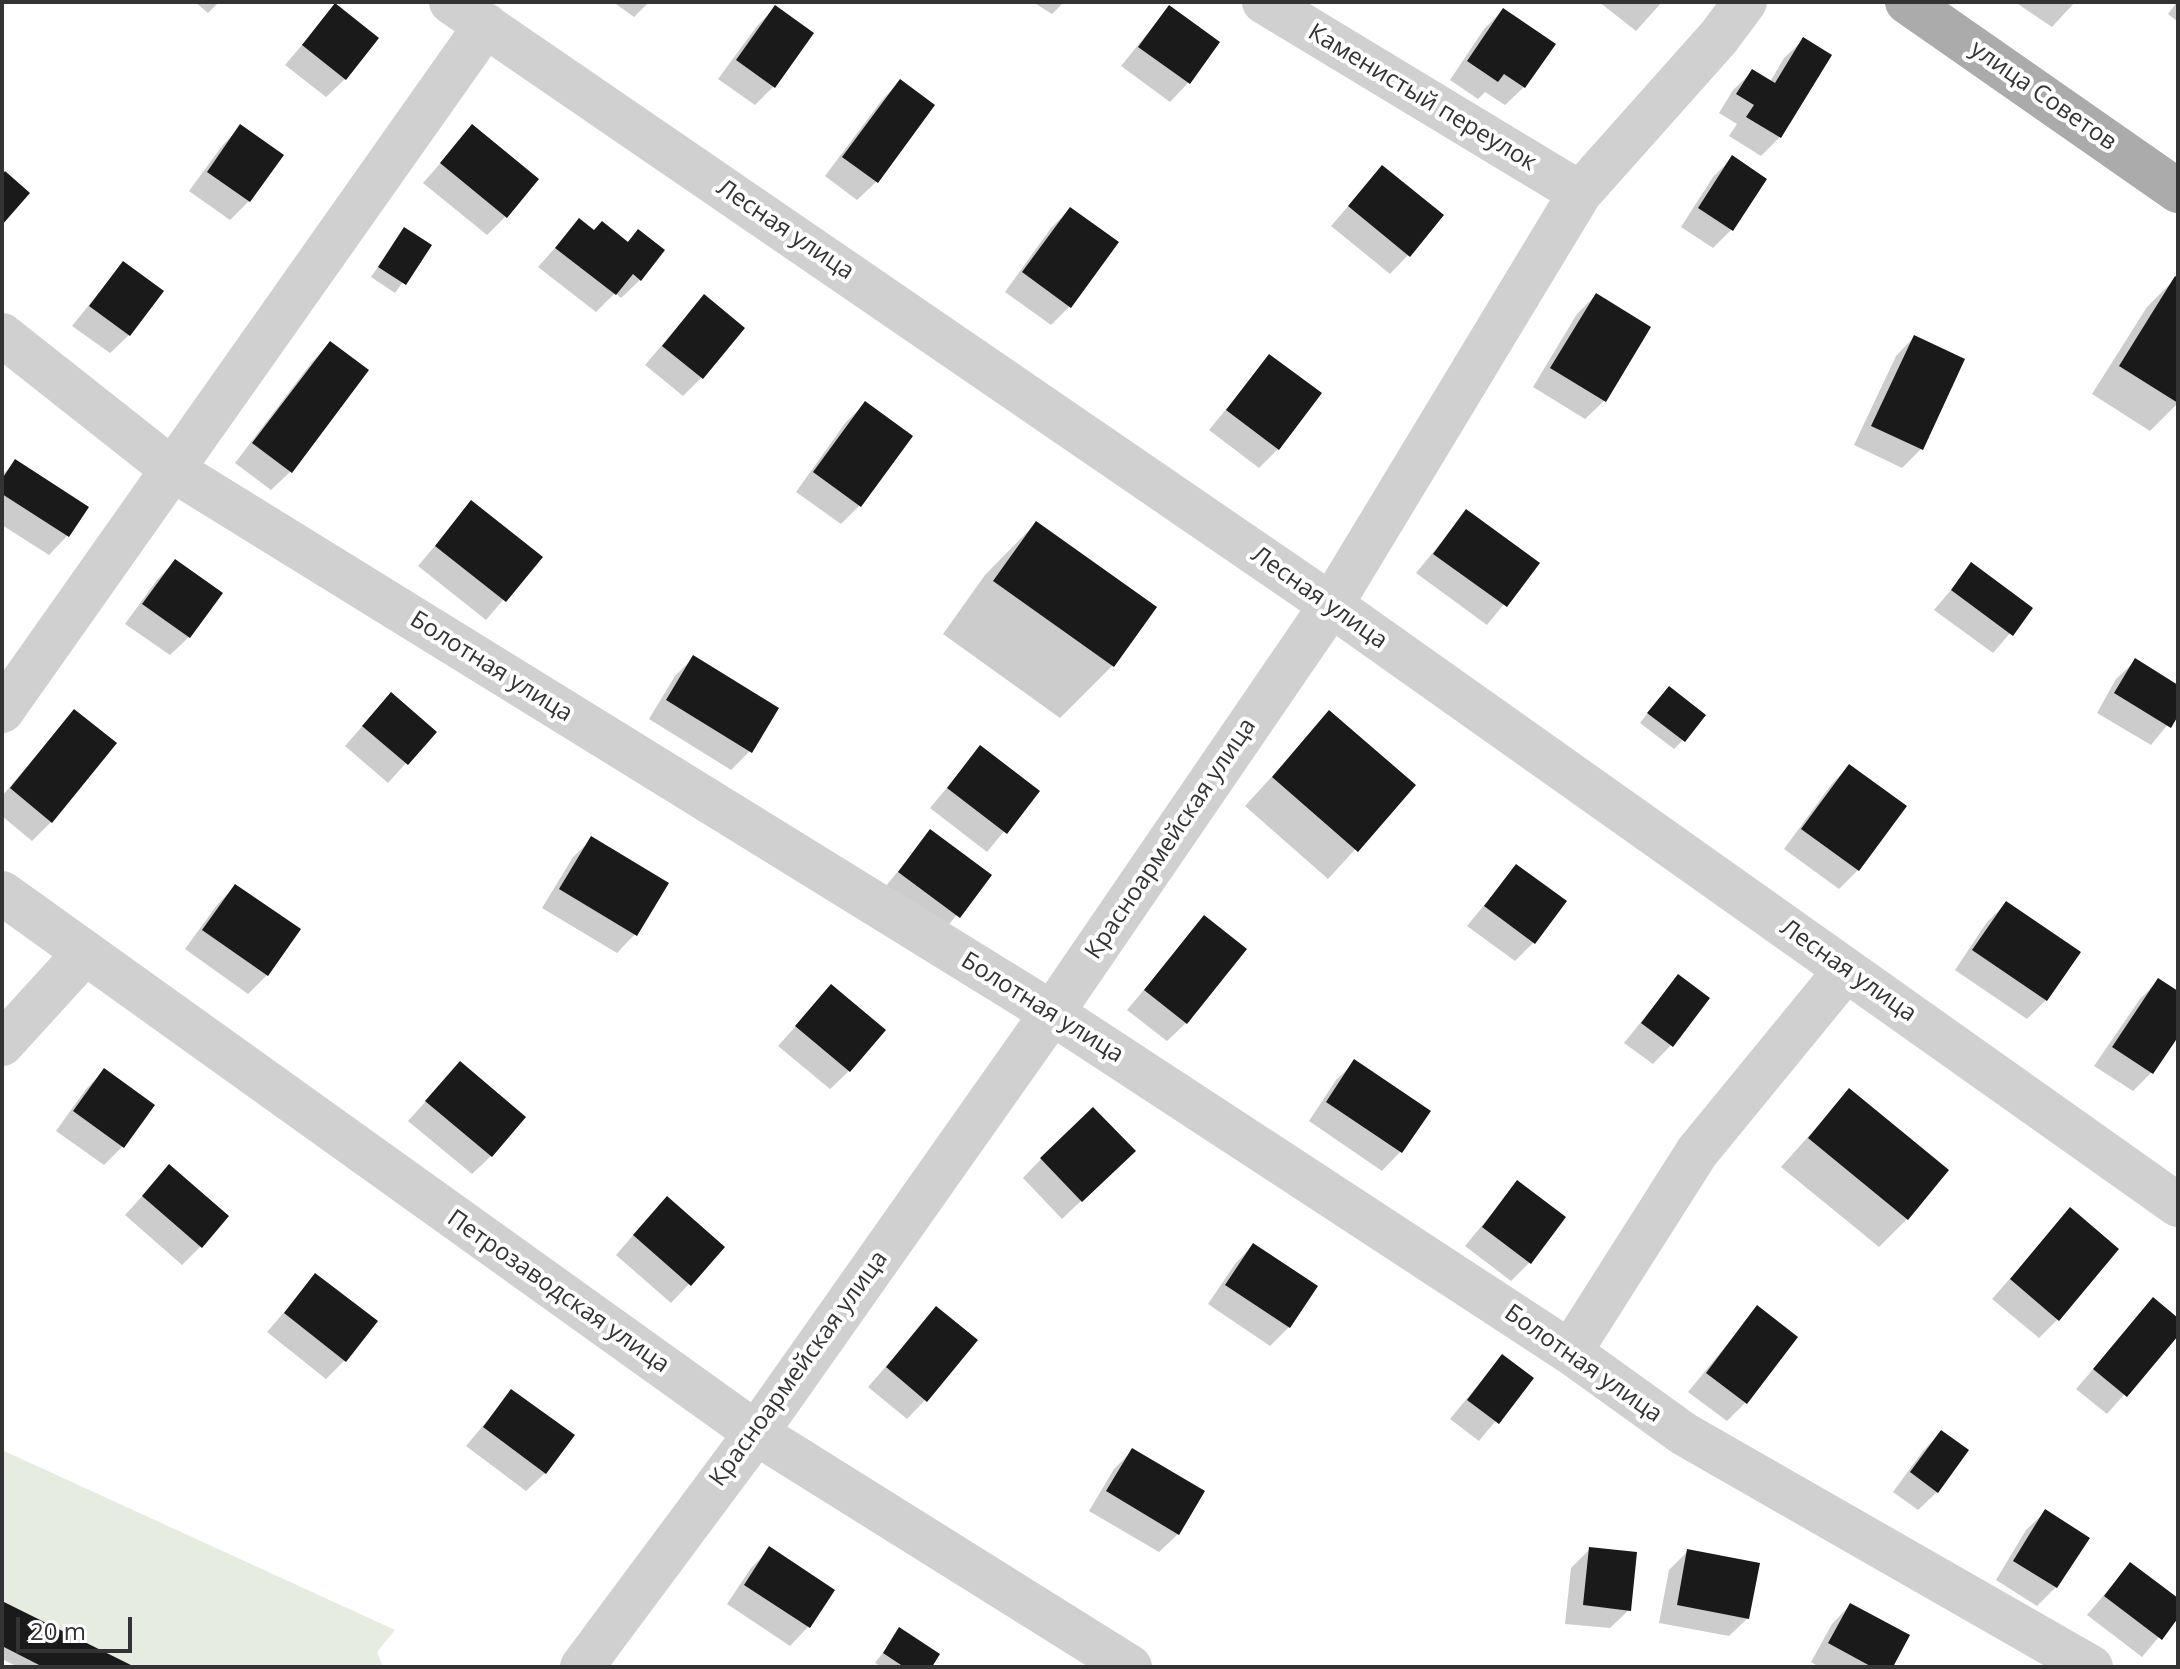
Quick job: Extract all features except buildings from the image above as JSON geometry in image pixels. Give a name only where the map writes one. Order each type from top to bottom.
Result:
[{"type":"main road","name":"улица Советов","points":[[1907,2],[2178,191]]},
{"type":"street","name":"Каменистый переулок","points":[[1264,2],[1580,193]]},
{"type":"street","name":"Красноармейская улица","points":[[582,1667],[756,1433],[1052,1013],[1331,605],[1580,193],[1719,37],[1745,2]]},
{"type":"street","points":[[2,711],[173,470],[468,14]]},
{"type":"street","name":"Лесная улица","points":[[468,14],[1331,605],[2178,1205]]},
{"type":"street","name":"Болотная улица","points":[[2,335],[173,470],[1052,1013],[1570,1352],[1684,1434],[2091,1667]]},
{"type":"street","name":"Петрозаводская улица","points":[[2,893],[756,1433],[1130,1667]]},
{"type":"street","points":[[2,1044],[84,954]]},
{"type":"street","points":[[1570,1352],[1697,1152],[1846,970]]},
{"type":"shaded area","points":[[2,1450],[395,1630],[377,1652],[383,1667],[135,1667],[2,1601]]}]
